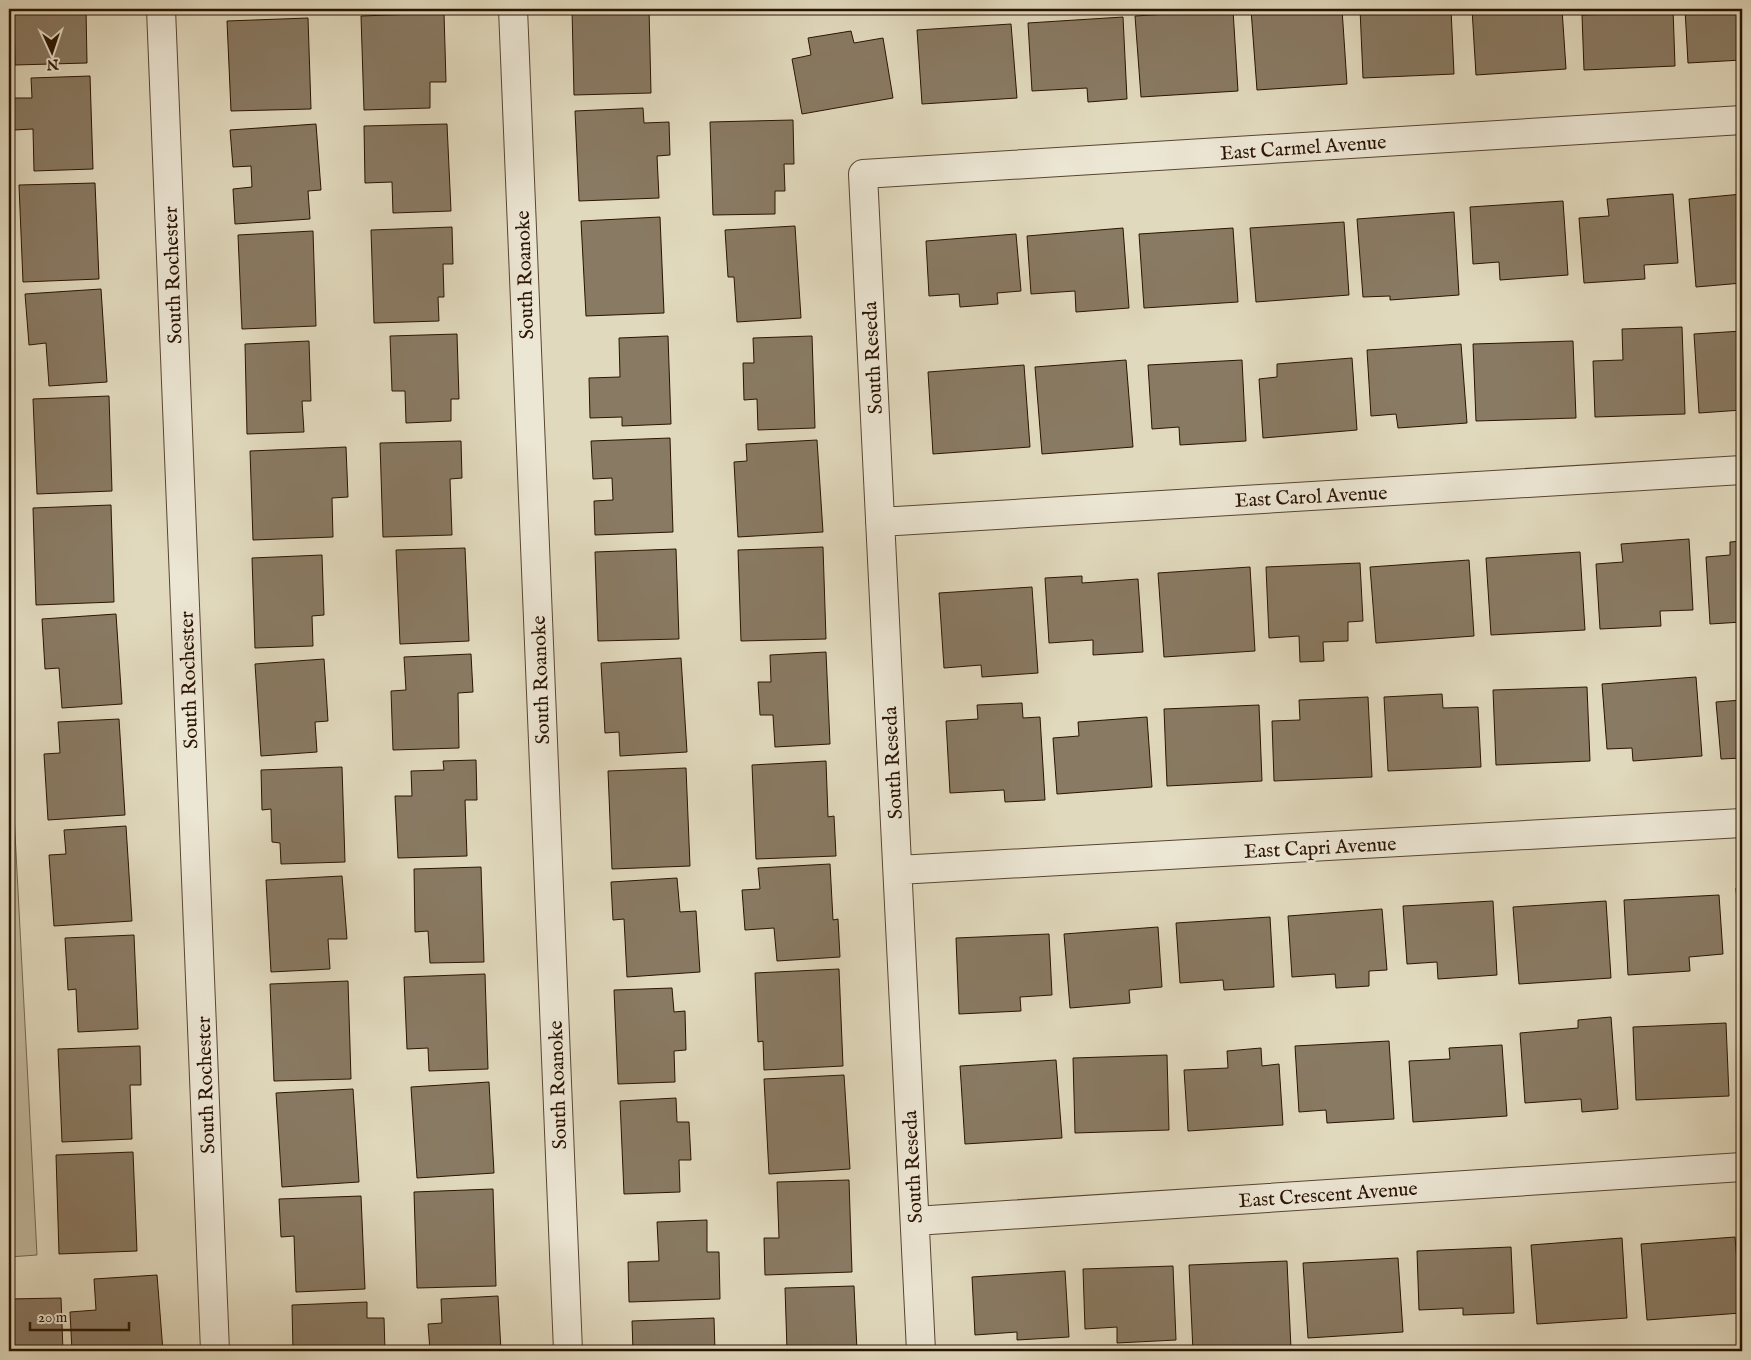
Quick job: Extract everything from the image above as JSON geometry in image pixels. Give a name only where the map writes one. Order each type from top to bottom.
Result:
[{"type":"street","name":"South Rochester","points":[[161,9],[215,1351]]},
{"type":"street","name":"South Roanoke","points":[[513,9],[568,1351]]},
{"type":"street","name":"East Carmel Avenue","points":[[864,174],[1742,120]]},
{"type":"street","name":"South Reseda","points":[[864,174],[921,1351]]},
{"type":"street","name":"East Carol Avenue","points":[[880,522],[1742,470]]},
{"type":"street","name":"East Capri Avenue","points":[[898,870],[1742,823]]},
{"type":"street","name":"East Crescent Avenue","points":[[915,1222],[1742,1167]]},
{"type":"shaded area","points":[[9,718],[37,1255],[9,1257]]},
{"type":"building","points":[[14,9],[86,9],[87,63],[15,65]]},
{"type":"building","points":[[572,9],[649,9],[651,93],[574,95]]},
{"type":"building","points":[[1342,9],[1347,84],[1257,90],[1251,10]]},
{"type":"building","points":[[1360,9],[1451,9],[1454,74],[1363,78]]},
{"type":"building","points":[[1472,9],[1562,9],[1566,69],[1476,75]]},
{"type":"building","points":[[1611,9],[1673,9],[1675,66],[1584,70],[1582,15],[1611,14]]},
{"type":"building","points":[[1685,9],[1742,9],[1742,60],[1688,63]]},
{"type":"building","points":[[1233,10],[1238,91],[1141,97],[1135,16]]},
{"type":"building","points":[[444,13],[446,82],[430,82],[430,108],[364,110],[361,16]]},
{"type":"building","points":[[1123,17],[1127,99],[1088,102],[1087,88],[1032,91],[1028,23]]},
{"type":"building","points":[[308,18],[311,109],[231,111],[227,21]]},
{"type":"building","points":[[1011,24],[1017,98],[922,104],[917,30]]},
{"type":"building","points":[[851,31],[854,43],[883,38],[893,98],[802,114],[792,59],[811,55],[808,38]]},
{"type":"building","points":[[90,76],[93,169],[34,171],[33,129],[14,130],[13,98],[32,98],[31,78]]},
{"type":"building","points":[[643,108],[644,123],[669,122],[670,155],[657,156],[659,198],[579,201],[575,111]]},
{"type":"building","points":[[793,120],[794,164],[784,164],[785,191],[775,191],[775,214],[713,215],[710,122]]},
{"type":"building","points":[[316,124],[321,190],[308,191],[310,219],[235,224],[233,189],[252,187],[251,166],[233,167],[230,130]]},
{"type":"building","points":[[447,124],[451,211],[393,213],[392,182],[365,183],[364,126]]},
{"type":"building","points":[[95,183],[99,279],[23,282],[19,185]]},
{"type":"building","points":[[1673,194],[1678,263],[1644,265],[1645,279],[1584,283],[1579,218],[1609,216],[1607,199]]},
{"type":"building","points":[[1742,194],[1742,283],[1696,287],[1689,199]]},
{"type":"building","points":[[1563,201],[1568,275],[1500,280],[1499,262],[1473,264],[1470,207]]},
{"type":"building","points":[[1454,212],[1459,295],[1390,300],[1390,296],[1363,297],[1357,219]]},
{"type":"building","points":[[660,217],[664,313],[586,316],[581,221]]},
{"type":"building","points":[[1344,222],[1349,295],[1256,302],[1250,228]]},
{"type":"building","points":[[795,226],[801,318],[737,322],[734,277],[728,277],[725,230]]},
{"type":"building","points":[[452,227],[453,264],[443,264],[444,297],[438,297],[439,321],[374,323],[371,230]]},
{"type":"building","points":[[1123,228],[1129,308],[1076,312],[1075,291],[1031,294],[1027,236]]},
{"type":"building","points":[[1233,228],[1238,302],[1144,308],[1139,234]]},
{"type":"building","points":[[313,231],[316,326],[242,329],[238,235]]},
{"type":"building","points":[[1016,234],[1021,291],[997,293],[998,304],[960,307],[959,294],[929,296],[926,241]]},
{"type":"building","points":[[101,289],[107,382],[49,386],[46,343],[29,345],[25,294]]},
{"type":"building","points":[[1682,327],[1685,414],[1595,417],[1593,361],[1623,360],[1622,329]]},
{"type":"building","points":[[1742,331],[1742,410],[1699,413],[1694,334]]},
{"type":"building","points":[[457,334],[459,399],[451,399],[451,421],[406,423],[405,391],[392,391],[390,336]]},
{"type":"building","points":[[668,336],[671,424],[622,426],[622,417],[590,418],[589,378],[620,377],[619,338]]},
{"type":"building","points":[[812,336],[815,428],[758,430],[757,399],[744,400],[743,363],[754,363],[753,338]]},
{"type":"building","points":[[309,341],[311,401],[302,401],[304,432],[247,434],[245,344]]},
{"type":"building","points":[[1573,341],[1576,418],[1476,421],[1473,344]]},
{"type":"building","points":[[1461,344],[1467,423],[1398,428],[1396,414],[1371,416],[1367,350]]},
{"type":"building","points":[[1352,358],[1357,430],[1263,438],[1259,379],[1277,377],[1277,364]]},
{"type":"building","points":[[1126,360],[1133,447],[1042,454],[1035,367]]},
{"type":"building","points":[[1242,360],[1246,441],[1180,445],[1179,427],[1152,429],[1148,365]]},
{"type":"building","points":[[1024,365],[1030,447],[933,454],[928,372]]},
{"type":"building","points":[[109,396],[112,491],[37,494],[33,399]]},
{"type":"building","points":[[670,438],[673,532],[595,535],[594,501],[613,500],[612,478],[593,479],[591,441]]},
{"type":"building","points":[[817,440],[823,532],[738,537],[734,462],[747,461],[746,444]]},
{"type":"building","points":[[461,441],[462,478],[450,479],[452,535],[383,537],[380,443]]},
{"type":"building","points":[[346,447],[348,497],[332,498],[333,537],[253,540],[250,451]]},
{"type":"building","points":[[111,505],[114,602],[36,605],[33,508]]},
{"type":"building","points":[[1689,539],[1693,610],[1660,611],[1661,626],[1600,629],[1596,564],[1623,562],[1621,544]]},
{"type":"building","points":[[1742,541],[1742,622],[1710,624],[1706,557],[1730,555],[1730,542]]},
{"type":"building","points":[[823,547],[826,639],[741,641],[738,550]]},
{"type":"building","points":[[465,548],[469,641],[400,644],[396,550]]},
{"type":"building","points":[[676,549],[679,639],[598,641],[595,552]]},
{"type":"building","points":[[1580,552],[1585,630],[1491,635],[1486,558]]},
{"type":"building","points":[[322,555],[324,615],[312,616],[313,646],[255,648],[252,558]]},
{"type":"building","points":[[1469,560],[1474,636],[1376,643],[1370,567]]},
{"type":"building","points":[[1360,563],[1363,621],[1348,622],[1348,641],[1323,642],[1324,661],[1300,662],[1299,636],[1269,638],[1266,567]]},
{"type":"building","points":[[1250,567],[1255,651],[1164,657],[1158,573]]},
{"type":"building","points":[[1082,576],[1082,583],[1138,579],[1143,652],[1093,655],[1093,640],[1049,643],[1045,578]]},
{"type":"building","points":[[1032,587],[1038,673],[982,677],[981,665],[944,668],[939,593]]},
{"type":"building","points":[[116,614],[122,704],[62,708],[59,668],[45,669],[42,619]]},
{"type":"building","points":[[826,652],[830,744],[775,747],[773,715],[760,715],[758,682],[771,682],[770,655]]},
{"type":"building","points":[[471,654],[473,692],[458,693],[459,748],[393,750],[391,691],[406,690],[404,657]]},
{"type":"building","points":[[681,658],[687,752],[620,756],[619,732],[605,733],[601,663]]},
{"type":"building","points":[[324,659],[328,721],[315,722],[317,752],[261,756],[255,664]]},
{"type":"building","points":[[1696,677],[1702,756],[1633,761],[1632,748],[1607,749],[1602,684]]},
{"type":"building","points":[[1587,687],[1590,761],[1496,765],[1493,690]]},
{"type":"building","points":[[1442,694],[1443,708],[1478,707],[1481,767],[1388,771],[1384,697]]},
{"type":"building","points":[[1368,697],[1372,777],[1274,781],[1272,721],[1300,720],[1299,700]]},
{"type":"building","points":[[1742,700],[1742,758],[1721,759],[1716,702]]},
{"type":"building","points":[[1022,703],[1023,718],[1040,717],[1045,800],[1005,802],[1004,790],[950,793],[946,721],[978,719],[977,705]]},
{"type":"building","points":[[1259,705],[1262,781],[1167,786],[1164,709]]},
{"type":"building","points":[[1147,717],[1152,787],[1057,794],[1053,738],[1079,736],[1078,722]]},
{"type":"building","points":[[119,719],[125,815],[48,820],[44,754],[60,753],[58,722]]},
{"type":"building","points":[[476,760],[477,800],[465,800],[467,856],[398,858],[395,796],[412,796],[411,771],[444,770],[443,761]]},
{"type":"building","points":[[826,761],[828,817],[834,816],[836,856],[756,859],[752,765]]},
{"type":"building","points":[[342,767],[345,862],[281,864],[280,843],[272,842],[271,809],[262,810],[261,770]]},
{"type":"building","points":[[686,768],[690,866],[612,869],[608,771]]},
{"type":"building","points":[[126,826],[132,921],[54,926],[49,855],[66,854],[64,830]]},
{"type":"building","points":[[830,864],[833,920],[838,919],[840,957],[777,961],[774,928],[745,930],[742,890],[760,889],[758,868]]},
{"type":"building","points":[[481,867],[484,962],[430,963],[428,931],[415,932],[414,869]]},
{"type":"building","points":[[342,876],[347,939],[328,939],[330,969],[271,972],[266,880]]},
{"type":"building","points":[[677,878],[680,912],[696,911],[700,972],[627,977],[624,919],[613,920],[611,882]]},
{"type":"building","points":[[1736,888],[1742,888],[1742,947],[1740,947]]},
{"type":"building","points":[[1719,895],[1723,954],[1689,957],[1690,971],[1628,975],[1624,900]]},
{"type":"building","points":[[1493,901],[1497,975],[1438,979],[1437,962],[1407,964],[1403,906]]},
{"type":"building","points":[[1606,901],[1611,978],[1519,984],[1513,907]]},
{"type":"building","points":[[1382,909],[1387,970],[1369,971],[1369,986],[1336,988],[1335,974],[1292,977],[1288,916]]},
{"type":"building","points":[[1270,917],[1274,987],[1224,990],[1223,980],[1180,983],[1176,923]]},
{"type":"building","points":[[1158,927],[1162,987],[1129,990],[1130,1003],[1070,1008],[1064,934]]},
{"type":"building","points":[[1049,934],[1052,995],[1020,997],[1021,1011],[959,1014],[956,938]]},
{"type":"building","points":[[134,935],[138,1029],[78,1032],[76,989],[68,990],[65,938]]},
{"type":"building","points":[[839,969],[843,1066],[764,1070],[763,1041],[758,1042],[755,973]]},
{"type":"building","points":[[485,974],[488,1069],[429,1071],[428,1048],[407,1049],[404,977]]},
{"type":"building","points":[[348,981],[351,1079],[274,1081],[270,984]]},
{"type":"building","points":[[672,988],[674,1012],[685,1011],[686,1050],[674,1051],[675,1082],[618,1084],[614,990]]},
{"type":"building","points":[[1611,1017],[1618,1109],[1582,1112],[1581,1099],[1525,1103],[1520,1033],[1578,1028],[1578,1020]]},
{"type":"building","points":[[1726,1023],[1729,1096],[1636,1100],[1633,1027]]},
{"type":"building","points":[[1389,1041],[1394,1119],[1327,1123],[1326,1110],[1299,1112],[1295,1046]]},
{"type":"building","points":[[1502,1045],[1507,1116],[1413,1122],[1409,1061],[1450,1059],[1449,1048]]},
{"type":"building","points":[[140,1046],[141,1085],[130,1085],[132,1139],[62,1142],[58,1049]]},
{"type":"building","points":[[1261,1048],[1262,1066],[1279,1064],[1283,1125],[1188,1131],[1184,1070],[1228,1068],[1227,1051]]},
{"type":"building","points":[[1167,1055],[1169,1130],[1075,1133],[1073,1058]]},
{"type":"building","points":[[1056,1060],[1062,1138],[965,1144],[960,1066]]},
{"type":"building","points":[[844,1075],[850,1169],[769,1174],[764,1079]]},
{"type":"building","points":[[489,1082],[494,1173],[417,1178],[411,1087]]},
{"type":"building","points":[[353,1089],[359,1182],[282,1187],[276,1093]]},
{"type":"building","points":[[676,1098],[677,1122],[689,1122],[691,1160],[679,1160],[680,1192],[624,1194],[620,1101]]},
{"type":"building","points":[[133,1152],[137,1251],[59,1254],[56,1155]]},
{"type":"building","points":[[849,1180],[852,1272],[765,1275],[764,1238],[779,1238],[777,1182]]},
{"type":"building","points":[[493,1189],[496,1286],[417,1288],[414,1192]]},
{"type":"building","points":[[361,1196],[365,1289],[296,1292],[294,1236],[281,1237],[279,1199]]},
{"type":"building","points":[[707,1220],[707,1252],[719,1252],[720,1299],[629,1302],[628,1262],[659,1261],[657,1222]]},
{"type":"building","points":[[1735,1237],[1741,1313],[1647,1320],[1641,1244]]},
{"type":"building","points":[[1622,1238],[1627,1318],[1537,1324],[1531,1245]]},
{"type":"building","points":[[1511,1247],[1514,1313],[1463,1315],[1463,1308],[1419,1310],[1417,1251]]},
{"type":"building","points":[[1398,1258],[1403,1332],[1308,1338],[1303,1263]]},
{"type":"building","points":[[1287,1261],[1291,1349],[1193,1351],[1189,1265]]},
{"type":"building","points":[[1173,1266],[1176,1340],[1117,1343],[1117,1327],[1085,1329],[1083,1269]]},
{"type":"building","points":[[1065,1271],[1069,1337],[1017,1340],[1017,1332],[975,1335],[972,1277]]},
{"type":"building","points":[[157,1275],[163,1351],[72,1351],[70,1312],[96,1310],[94,1279]]},
{"type":"building","points":[[854,1286],[857,1351],[787,1350],[785,1288]]},
{"type":"building","points":[[498,1296],[501,1351],[430,1351],[428,1324],[442,1323],[441,1299]]},
{"type":"building","points":[[61,1298],[63,1351],[9,1351],[9,1299]]},
{"type":"building","points":[[367,1302],[367,1318],[384,1318],[385,1351],[293,1351],[292,1305]]},
{"type":"building","points":[[714,1318],[715,1351],[633,1351],[632,1321]]}]
